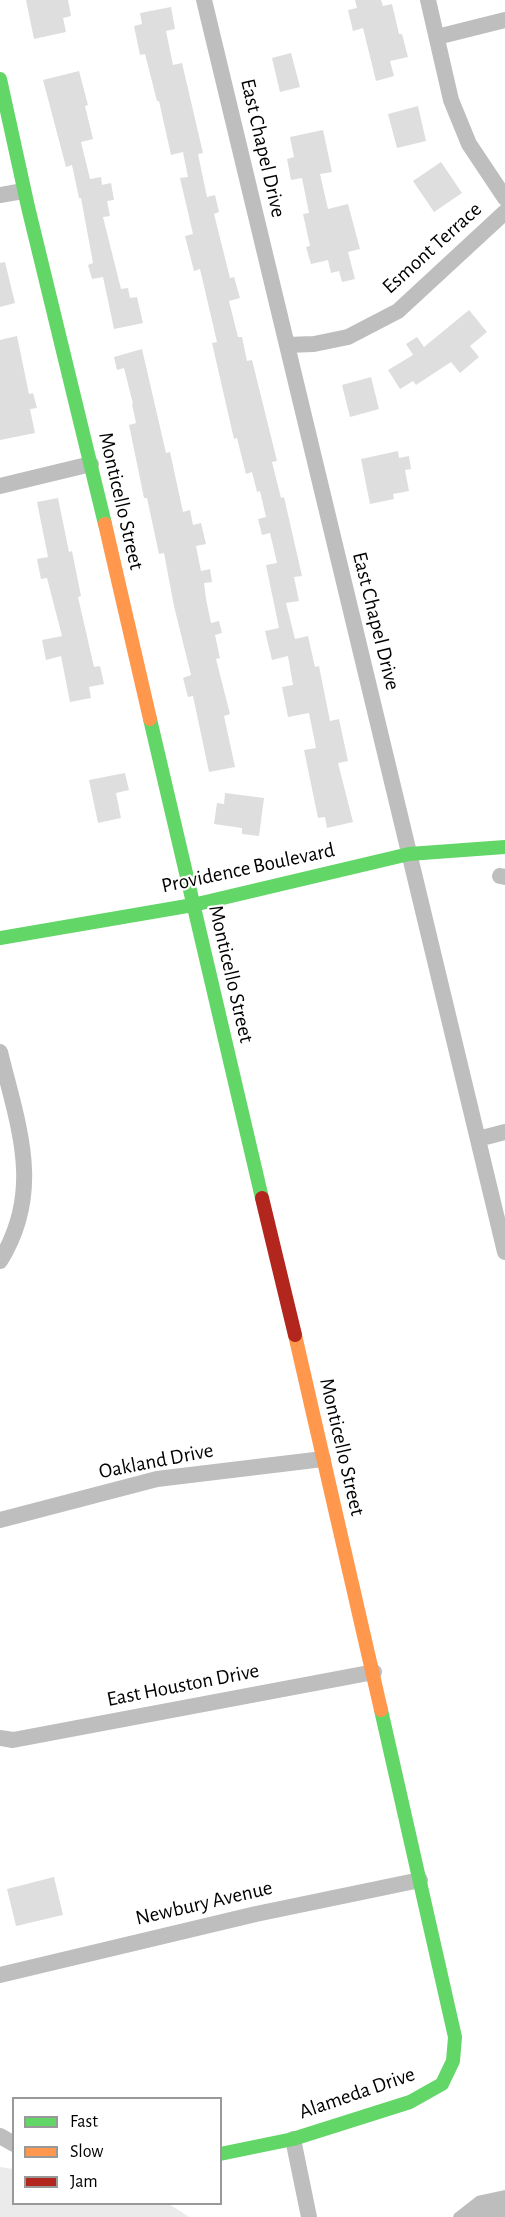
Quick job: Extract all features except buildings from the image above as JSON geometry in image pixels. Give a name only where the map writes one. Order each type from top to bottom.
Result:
[{"type":"street","name":"East Chapel Drive","points":[[204,0],[505,1252]]},
{"type":"street","points":[[428,0],[451,100],[469,144],[505,198]]},
{"type":"street","points":[[437,37],[505,20]]},
{"type":"street","name":"Monticello Street","points":[[0,79],[23,191],[91,464],[374,1672],[420,1880]]},
{"type":"street","points":[[0,195],[23,191]]},
{"type":"street","name":"Esmont Terrace","points":[[287,345],[314,344],[348,336],[398,311],[505,212]]},
{"type":"street","points":[[0,486],[91,464]]},
{"type":"street","name":"Providence Boulevard","points":[[0,938],[193,905],[409,854],[505,847]]},
{"type":"street","points":[[0,1052],[24,1152],[24,1198],[10,1246],[0,1261]]},
{"type":"street","points":[[478,1139],[505,1132]]},
{"type":"street","name":"Oakland Drive","points":[[0,1520],[157,1479],[323,1459]]},
{"type":"street","name":"East Houston Drive","points":[[0,1737],[13,1740],[374,1672]]},
{"type":"street","name":"Newbury Avenue","points":[[0,1975],[256,1914],[420,1880]]},
{"type":"street","name":"Alameda Drive","points":[[222,2154],[293,2139],[410,2102],[442,2084],[453,2061],[455,2037],[420,1880]]},
{"type":"street","points":[[293,2139],[309,2217]]},
{"type":"shaded area","points":[[0,2167],[12,2169],[12,2205],[171,2205],[189,2217],[0,2217]]},
{"type":"shaded area","points":[[505,2190],[505,2217],[453,2217],[477,2196]]},
{"type":"traffic: fast","points":[[0,79],[28,207],[105,524]]},
{"type":"traffic: fast","points":[[150,719],[262,1198]]},
{"type":"traffic: fast","points":[[0,938],[193,905],[409,854],[505,847]]},
{"type":"traffic: fast","points":[[222,2154],[293,2139],[410,2102],[442,2084],[453,2061],[455,2037],[381,1710]]},
{"type":"traffic: slow","points":[[105,524],[150,719]]},
{"type":"traffic: slow","points":[[295,1335],[381,1710]]},
{"type":"traffic: jam","points":[[262,1198],[295,1335]]}]
